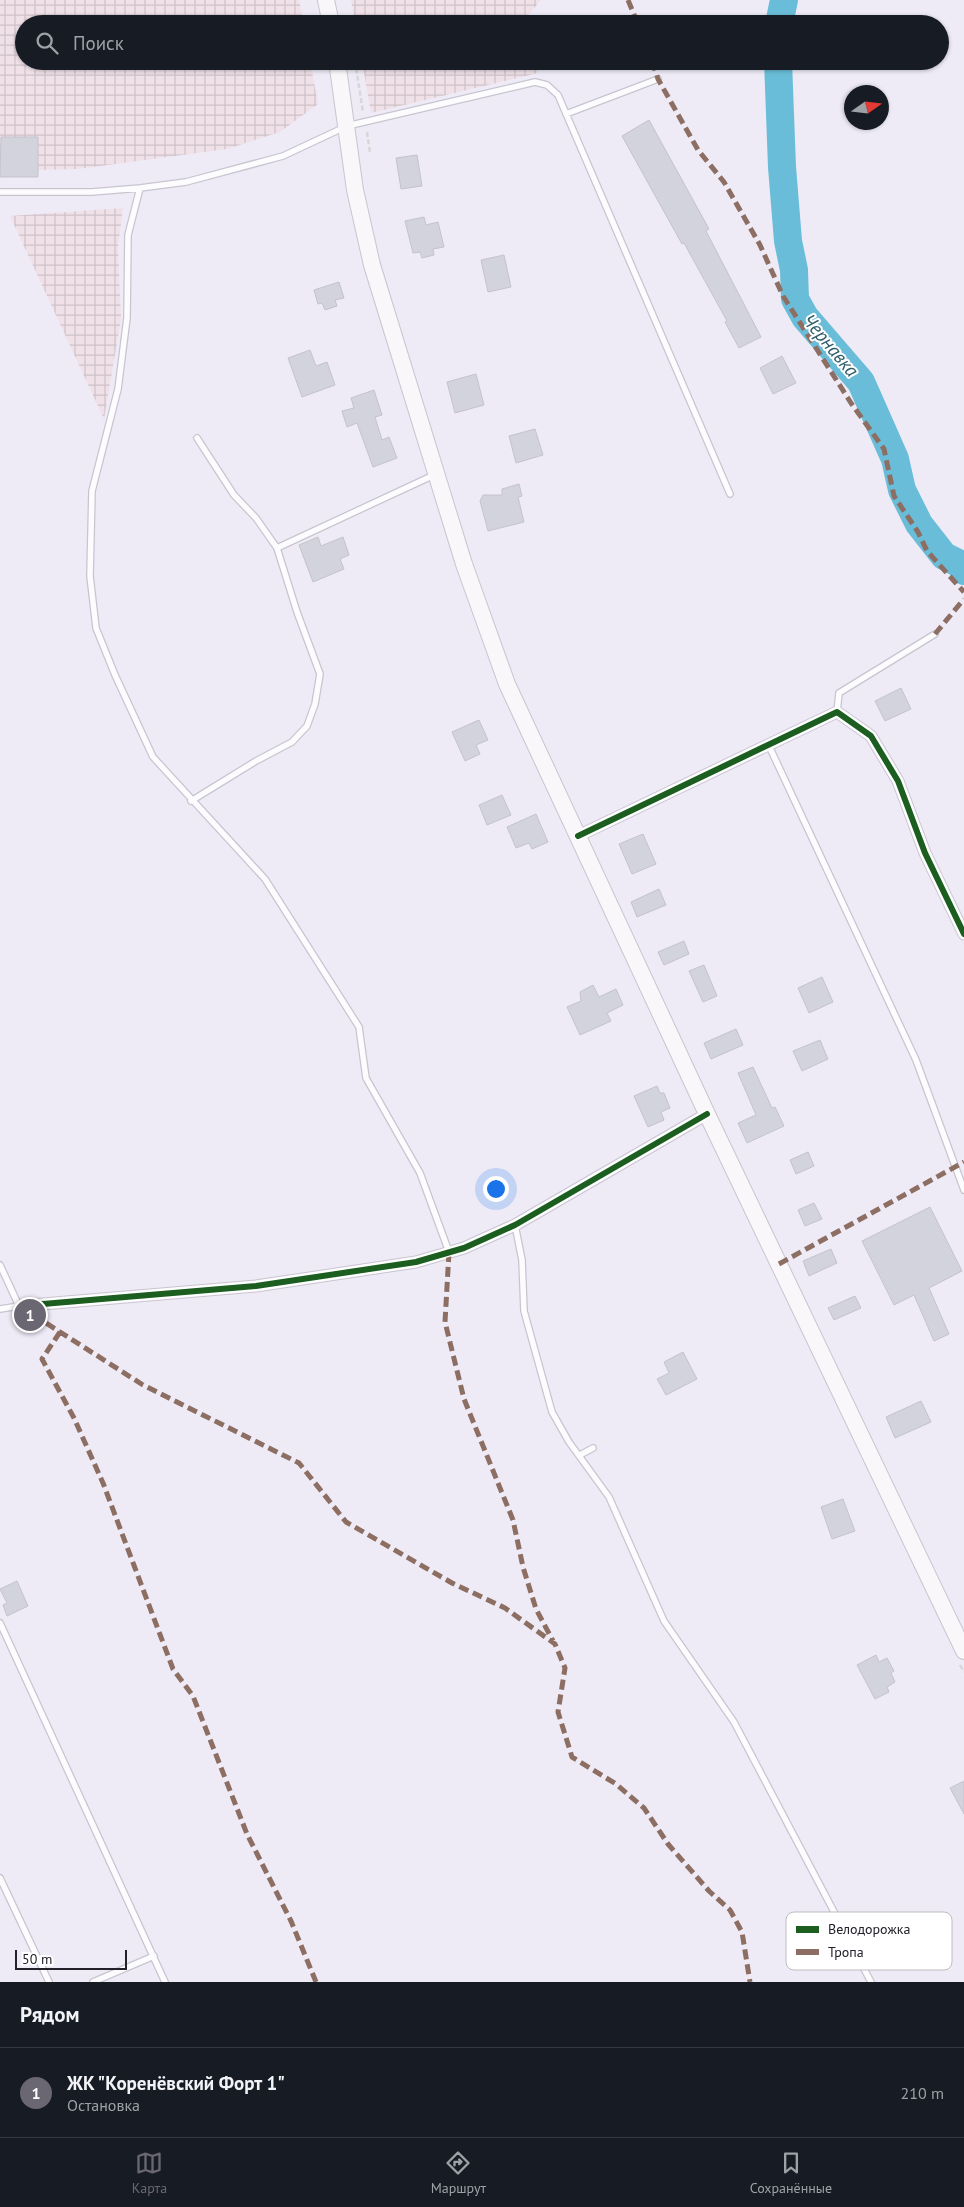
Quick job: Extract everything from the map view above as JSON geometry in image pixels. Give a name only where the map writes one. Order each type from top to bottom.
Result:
[{"type":"main road","points":[[326,0],[329,15]]},
{"type":"main road","points":[[338,70],[355,190],[372,265],[435,474],[483,621],[507,684],[707,1114],[964,1652]]},
{"type":"street","points":[[578,836],[837,712],[871,736],[898,781],[925,853],[964,934]]},
{"type":"street","points":[[19,1306],[256,1286],[416,1262],[464,1248],[516,1225],[707,1114]]},
{"type":"lane","points":[[566,114],[658,79]]},
{"type":"lane","points":[[0,192],[92,192],[186,182],[283,156],[347,126],[365,121],[535,82],[547,85],[558,95],[730,494]]},
{"type":"lane","points":[[140,188],[128,235],[127,318],[118,389],[92,491],[90,576],[96,628],[153,757],[191,801],[264,879],[359,1027],[366,1078],[420,1173],[449,1252]]},
{"type":"lane","points":[[191,801],[256,761],[292,742],[307,726],[315,704],[320,674],[297,612],[278,548],[256,518],[234,495],[197,438]]},
{"type":"lane","points":[[278,548],[435,474]]},
{"type":"lane","points":[[837,712],[840,693],[936,634]]},
{"type":"lane","points":[[769,746],[916,1060],[964,1190]]},
{"type":"lane","points":[[516,1225],[522,1260],[524,1311],[552,1412],[569,1442],[580,1454],[609,1497],[664,1622],[734,1722],[833,1912]]},
{"type":"lane","points":[[0,1265],[19,1306],[0,1309]]},
{"type":"lane","points":[[580,1454],[593,1448]]},
{"type":"lane","points":[[0,1623],[165,1982]]},
{"type":"lane","points":[[1,1882],[49,1982]]},
{"type":"lane","points":[[93,1982],[154,1956]]},
{"type":"lane","points":[[864,1970],[870,1982]]},
{"type":"path","points":[[356,70],[370,153]]},
{"type":"shaded area","points":[[0,0],[299,0],[302,15],[15,15],[15,70],[312,70],[318,104],[280,132],[227,149],[78,169],[0,171]]},
{"type":"shaded area","points":[[351,0],[541,0],[528,15],[354,15]]},
{"type":"shaded area","points":[[364,70],[537,70],[538,73],[371,113]]},
{"type":"shaded area","points":[[123,208],[118,246],[121,319],[104,419],[10,216]]},
{"type":"building","points":[[649,120],[709,229],[706,231],[761,337],[739,348],[725,322],[727,321],[684,243],[682,244],[622,136]]},
{"type":"building","points":[[1,137],[38,137],[38,177],[0,177]]},
{"type":"building","points":[[417,155],[422,186],[401,189],[396,158]]},
{"type":"building","points":[[424,217],[426,225],[438,222],[444,247],[433,249],[434,255],[422,258],[420,252],[413,253],[405,221]]},
{"type":"building","points":[[504,255],[511,287],[488,292],[481,260]]},
{"type":"building","points":[[339,282],[344,298],[335,300],[337,306],[325,310],[322,303],[318,304],[314,290]]},
{"type":"building","points":[[310,350],[316,366],[327,362],[335,385],[302,397],[288,358]]},
{"type":"building","points":[[782,356],[796,383],[773,394],[760,368]]},
{"type":"building","points":[[476,374],[484,405],[455,413],[447,382]]},
{"type":"building","points":[[374,390],[382,415],[375,417],[382,440],[389,437],[397,458],[373,467],[357,423],[347,427],[342,411],[354,408],[351,398]]},
{"type":"building","points":[[535,429],[543,455],[516,463],[509,436]]},
{"type":"building","points":[[519,484],[522,496],[518,497],[524,522],[488,531],[480,501],[483,495],[502,495],[502,489]]},
{"type":"building","points":[[318,537],[321,546],[343,537],[349,555],[340,559],[344,569],[313,582],[299,545]]},
{"type":"building","points":[[901,688],[911,709],[885,721],[875,701]]},
{"type":"building","points":[[479,720],[488,740],[476,745],[480,754],[465,761],[452,732]]},
{"type":"building","points":[[502,795],[511,815],[487,825],[479,805]]},
{"type":"building","points":[[536,814],[548,842],[532,849],[529,843],[516,848],[507,827]]},
{"type":"building","points":[[643,834],[656,864],[632,874],[619,844]]},
{"type":"building","points":[[659,889],[666,905],[637,917],[631,902]]},
{"type":"building","points":[[684,941],[689,954],[664,965],[658,952]]},
{"type":"building","points":[[704,965],[717,996],[703,1002],[689,971]]},
{"type":"building","points":[[822,977],[833,1002],[809,1013],[798,988]]},
{"type":"building","points":[[593,985],[599,997],[616,989],[623,1005],[607,1013],[611,1021],[580,1035],[567,1007],[581,1001],[580,992]]},
{"type":"building","points":[[736,1029],[743,1045],[711,1059],[704,1043]]},
{"type":"building","points":[[820,1040],[828,1059],[802,1071],[793,1051]]},
{"type":"building","points":[[753,1067],[772,1108],[775,1107],[784,1126],[747,1143],[738,1123],[756,1115],[738,1073]]},
{"type":"building","points":[[657,1086],[660,1093],[664,1093],[670,1108],[661,1112],[664,1120],[648,1127],[634,1096]]},
{"type":"building","points":[[808,1152],[814,1166],[796,1174],[790,1160]]},
{"type":"building","points":[[814,1203],[822,1219],[805,1226],[798,1210]]},
{"type":"building","points":[[930,1207],[962,1271],[929,1288],[949,1334],[934,1341],[914,1295],[894,1305],[862,1241]]},
{"type":"building","points":[[831,1249],[837,1263],[809,1276],[803,1261]]},
{"type":"building","points":[[855,1296],[861,1308],[834,1320],[828,1308]]},
{"type":"building","points":[[683,1352],[697,1379],[666,1395],[657,1379],[669,1373],[664,1362]]},
{"type":"building","points":[[921,1401],[931,1422],[895,1438],[886,1417]]},
{"type":"building","points":[[843,1499],[855,1531],[832,1539],[821,1507]]},
{"type":"building","points":[[17,1581],[28,1606],[7,1616],[3,1605],[7,1603],[0,1589]]},
{"type":"building","points":[[876,1655],[879,1662],[887,1658],[894,1671],[891,1673],[895,1682],[887,1687],[889,1692],[875,1699],[857,1665]]},
{"type":"building","points":[[964,1781],[964,1814],[950,1788]]},
{"type":"waterway","name":"Чернавка","points":[[781,15],[784,0]]},
{"type":"waterway","name":"Чернавка","points":[[778,70],[782,167],[788,241],[794,270],[795,299],[805,317],[861,382],[895,459],[902,490],[919,524],[944,556],[960,564],[964,571]]},
{"type":"marked path","points":[[628,0],[634,15]]},
{"type":"marked path","points":[[655,70],[658,79],[698,150],[724,182],[760,245],[783,296],[851,403],[884,449],[894,496],[918,532],[927,551],[964,592]]},
{"type":"marked path","points":[[935,634],[964,599]]},
{"type":"marked path","points":[[779,1264],[964,1162]]},
{"type":"marked path","points":[[449,1252],[445,1322],[464,1399],[513,1520],[523,1567],[536,1609],[553,1641]]},
{"type":"marked path","points":[[21,1307],[143,1385],[299,1463],[346,1522],[452,1583],[505,1608],[555,1644],[565,1668],[558,1712],[572,1757],[616,1784],[644,1808],[668,1844],[709,1891],[730,1910],[742,1932],[750,1982]]},
{"type":"marked path","points":[[60,1332],[42,1359],[74,1418],[103,1483],[173,1669],[193,1696],[247,1834],[291,1921],[316,1982]]},
{"type":"cycle path","points":[[578,836],[837,712],[871,736],[898,781],[925,853],[964,934]]},
{"type":"cycle path","points":[[19,1306],[256,1286],[416,1262],[464,1248],[515,1225],[707,1114]]},
{"type":"place","name":"ЖК \"Коренёвский Форт 1\"","points":[[30,1315]]}]
